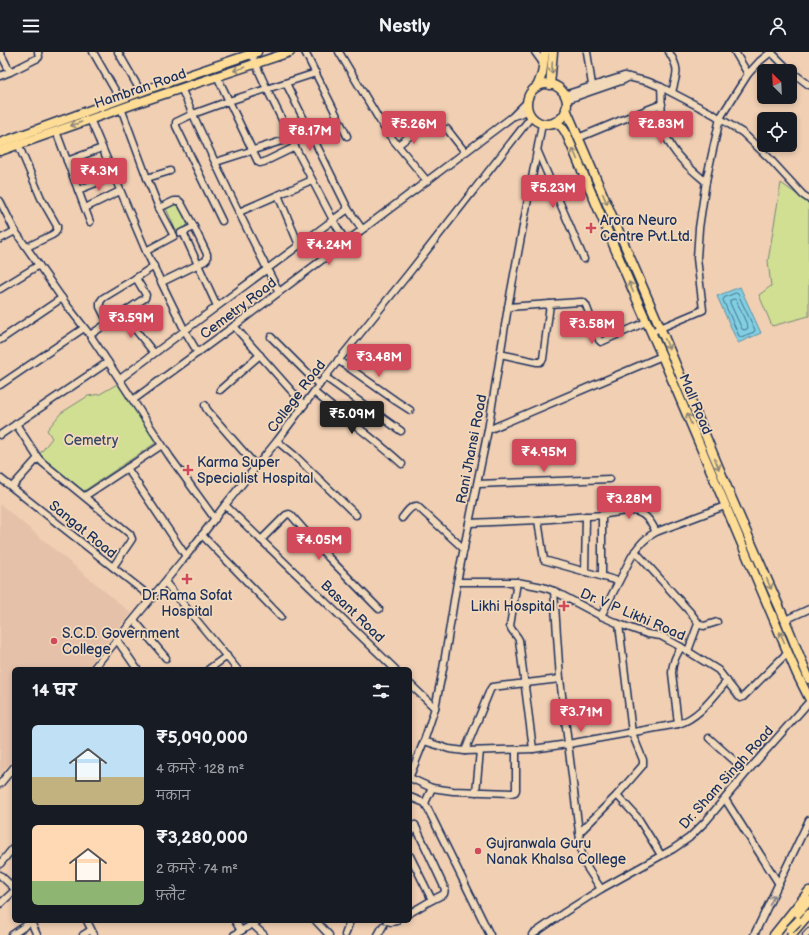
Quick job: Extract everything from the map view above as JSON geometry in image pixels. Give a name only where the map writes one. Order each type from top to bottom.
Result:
[{"type":"main road","name":"Hambran Road","points":[[0,150],[120,108],[290,52]]},
{"type":"main road","points":[[537,87],[542,74],[545,52]]},
{"type":"main road","points":[[550,85],[553,52]]},
{"type":"main road","name":"Hambran Road","points":[[0,143],[120,99],[254,53]]},
{"type":"main road","points":[[543,84],[550,85],[557,87],[562,91],[566,101],[564,114],[560,119],[549,124],[542,124],[536,122],[529,114],[527,102],[528,96],[537,87],[543,84]]},
{"type":"main road","name":"Mall Road","points":[[566,101],[578,138],[809,679]]},
{"type":"main road","name":"Mall Road","points":[[555,122],[562,127],[566,133],[797,674],[809,698]]},
{"type":"main road","points":[[791,926],[809,891]]},
{"type":"main road","points":[[791,926],[809,901]]},
{"type":"main road","points":[[774,935],[791,926],[809,907]]},
{"type":"main road","points":[[780,935],[809,914]]},
{"type":"street","points":[[0,52],[10,72]]},
{"type":"street","points":[[0,76],[38,58],[38,52]]},
{"type":"street","points":[[93,52],[120,99]]},
{"type":"street","points":[[118,52],[141,92]]},
{"type":"street","points":[[305,52],[347,136]]},
{"type":"street","points":[[340,52],[386,131],[426,181]]},
{"type":"street","points":[[536,52],[543,63]]},
{"type":"street","points":[[587,52],[592,85]]},
{"type":"street","points":[[669,52],[676,64],[677,69],[677,75],[672,92]]},
{"type":"street","points":[[735,52],[748,74]]},
{"type":"street","points":[[651,332],[703,310],[697,258],[699,228],[706,182],[720,118],[748,74],[771,52],[788,69],[809,85]]},
{"type":"street","points":[[254,53],[255,64],[295,147],[346,242]]},
{"type":"street","points":[[222,221],[176,124],[177,121],[229,101],[316,73]]},
{"type":"street","points":[[217,76],[258,162],[261,163],[266,161],[295,147]]},
{"type":"street","points":[[566,101],[592,85],[622,76],[649,82],[714,114],[736,128],[756,145],[803,195],[809,199]]},
{"type":"street","points":[[566,101],[629,77]]},
{"type":"street","points":[[286,83],[348,209],[362,230]]},
{"type":"street","points":[[661,87],[662,121],[664,131],[672,148],[679,158],[706,182]]},
{"type":"street","points":[[181,88],[239,212],[279,292]]},
{"type":"street","name":"Cemetry Road","points":[[133,400],[198,353],[512,117],[527,102]]},
{"type":"street","points":[[578,138],[662,104]]},
{"type":"street","points":[[120,108],[159,208],[174,236]]},
{"type":"street","points":[[512,117],[529,114]]},
{"type":"street","name":"College Road","points":[[95,667],[202,536],[277,441],[338,360],[409,273],[529,114]]},
{"type":"street","points":[[90,119],[146,251],[185,331],[198,353]]},
{"type":"street","name":"Rani Jhansi Road","points":[[412,772],[435,708],[443,669],[457,582],[478,484],[508,307],[542,124]]},
{"type":"street","points":[[398,145],[419,129]]},
{"type":"street","points":[[447,129],[465,152]]},
{"type":"street","points":[[56,131],[90,222]]},
{"type":"street","points":[[216,162],[291,138]]},
{"type":"street","points":[[18,144],[41,198],[57,226],[57,229],[52,235],[27,248]]},
{"type":"street","points":[[67,161],[102,148]]},
{"type":"street","points":[[538,152],[584,259]]},
{"type":"street","points":[[147,178],[170,171]]},
{"type":"street","points":[[78,190],[114,176]]},
{"type":"street","points":[[239,212],[312,180]]},
{"type":"street","points":[[85,208],[120,191]]},
{"type":"street","points":[[278,195],[299,245]]},
{"type":"street","points":[[0,201],[2,211],[15,231],[90,335],[162,445],[215,519]]},
{"type":"street","points":[[159,208],[174,201],[179,201],[181,203],[194,227],[207,257],[204,261],[197,265],[162,282]]},
{"type":"street","points":[[120,379],[348,209]]},
{"type":"street","points":[[146,251],[194,227]]},
{"type":"street","points":[[0,239],[15,231]]},
{"type":"street","points":[[183,232],[217,306]]},
{"type":"street","points":[[0,289],[39,265]]},
{"type":"street","points":[[108,323],[100,307],[100,302],[103,298],[154,266]]},
{"type":"street","points":[[90,335],[143,300],[146,296],[136,278]]},
{"type":"street","points":[[0,340],[62,298]]},
{"type":"street","points":[[508,307],[583,302],[586,305],[601,342],[646,322]]},
{"type":"street","points":[[500,354],[537,362],[542,361],[550,304]]},
{"type":"street","points":[[123,314],[154,353]]},
{"type":"street","points":[[234,326],[304,405]]},
{"type":"street","points":[[0,385],[84,328]]},
{"type":"street","points":[[271,337],[319,385]]},
{"type":"street","points":[[220,390],[260,355]]},
{"type":"street","points":[[488,430],[662,356]]},
{"type":"street","points":[[338,360],[410,410]]},
{"type":"street","points":[[0,426],[2,433],[108,362]]},
{"type":"street","points":[[325,377],[401,432]]},
{"type":"street","points":[[314,392],[387,450],[402,464]]},
{"type":"street","points":[[205,405],[208,412],[256,466]]},
{"type":"street","points":[[16,424],[38,458],[43,463],[132,536],[132,539],[112,567]]},
{"type":"street","points":[[277,441],[294,455],[356,515]]},
{"type":"street","points":[[85,496],[162,445]]},
{"type":"street","points":[[12,487],[38,458]]},
{"type":"street","points":[[127,468],[186,556]]},
{"type":"street","name":"Sangat Road","points":[[0,478],[152,598]]},
{"type":"street","points":[[478,484],[610,479]]},
{"type":"street","name":"Basant Road","points":[[225,505],[393,667]]},
{"type":"street","points":[[402,518],[412,506],[417,506],[464,549]]},
{"type":"street","points":[[601,616],[635,551],[647,538],[656,532],[726,506]]},
{"type":"street","points":[[469,523],[538,520],[631,511],[642,513],[647,517],[652,523],[656,532]]},
{"type":"street","points":[[261,540],[286,515],[291,515],[328,557],[378,609]]},
{"type":"street","points":[[602,515],[602,577]]},
{"type":"street","points":[[584,572],[586,516]]},
{"type":"street","points":[[538,520],[544,560],[618,581]]},
{"type":"street","points":[[202,536],[281,617]]},
{"type":"street","points":[[635,551],[690,612],[698,624],[701,626],[717,622]]},
{"type":"street","points":[[165,582],[235,667]]},
{"type":"street","name":"Dr. V P Likhi Road","points":[[457,582],[517,582],[554,591],[619,624],[647,634],[665,638],[681,647],[715,668],[739,697],[742,698],[788,652]]},
{"type":"street","points":[[517,582],[510,626],[511,630],[517,635],[519,640],[533,749]]},
{"type":"street","points":[[554,591],[560,679],[583,860],[601,889]]},
{"type":"street","points":[[785,620],[809,609]]},
{"type":"street","points":[[134,620],[166,658]]},
{"type":"street","points":[[579,833],[617,795],[643,765],[643,760],[632,732],[619,624]]},
{"type":"street","points":[[688,651],[698,624]]},
{"type":"street","points":[[117,640],[136,667]]},
{"type":"street","points":[[678,724],[672,666],[681,647]]},
{"type":"street","points":[[212,667],[227,656]]},
{"type":"street","points":[[465,751],[491,688],[494,686],[560,679]]},
{"type":"street","points":[[424,741],[449,749],[465,751],[533,749],[678,724],[690,719],[705,706],[727,681]]},
{"type":"street","points":[[412,686],[435,708]]},
{"type":"street","name":"Dr. Sham Singh Road","points":[[534,934],[601,889],[673,849],[692,835],[706,821],[809,702]]},
{"type":"street","points":[[708,738],[747,772]]},
{"type":"street","points":[[412,778],[432,788],[453,791],[512,793],[516,790],[516,750]]},
{"type":"street","points":[[476,792],[480,751]]},
{"type":"street","points":[[0,784],[12,771]]},
{"type":"street","points":[[425,802],[432,788]]},
{"type":"street","points":[[617,795],[636,815],[661,855]]},
{"type":"street","points":[[412,798],[425,802],[490,935]]},
{"type":"street","points":[[725,799],[779,884]]},
{"type":"street","points":[[754,935],[809,820]]},
{"type":"street","points":[[412,832],[415,825],[445,889],[444,894],[412,912]]},
{"type":"street","points":[[0,864],[12,849]]},
{"type":"street","points":[[412,860],[432,900]]},
{"type":"street","points":[[0,875],[12,888]]},
{"type":"street","points":[[0,904],[12,892]]},
{"type":"street","points":[[12,935],[29,923]]},
{"type":"street","points":[[31,923],[37,935]]},
{"type":"street","points":[[83,935],[93,932],[87,923]]},
{"type":"street","points":[[236,923],[241,931]]},
{"type":"street","points":[[234,935],[255,923],[264,935]]},
{"type":"street","points":[[318,923],[329,935]]},
{"type":"street","points":[[322,927],[324,923]]},
{"type":"street","points":[[345,935],[349,923]]},
{"type":"street","points":[[378,935],[383,926]]},
{"type":"street","points":[[806,935],[809,932]]},
{"type":"shaded area","name":"S.C.D. Government College","points":[[0,504],[131,613],[88,667],[12,667],[12,760],[0,775]]},
{"type":"green space","points":[[781,183],[809,203],[809,316],[772,326],[759,295],[771,286],[768,261]]},
{"type":"green space","points":[[177,202],[188,225],[176,231],[166,208]]},
{"type":"green space","name":"Cemetry","points":[[119,383],[157,442],[84,491],[39,455],[52,438],[47,430],[61,413],[88,396],[100,394]]},
{"type":"water","points":[[740,287],[761,333],[738,343],[717,296]]},
{"type":"place","name":"Arora Neuro Centre Pvt.Ltd.","points":[[591,228]]},
{"type":"place","name":"Karma Super Specialist Hospital","points":[[188,470]]},
{"type":"place","name":"Dr.Rama Sofat Hospital","points":[[187,579]]},
{"type":"place","name":"Likhi Hospital","points":[[564,606]]},
{"type":"place","name":"S.C.D. Government College","points":[[54,641]]},
{"type":"place","name":"Gujranwala Guru Nanak Khalsa College","points":[[478,851]]}]
